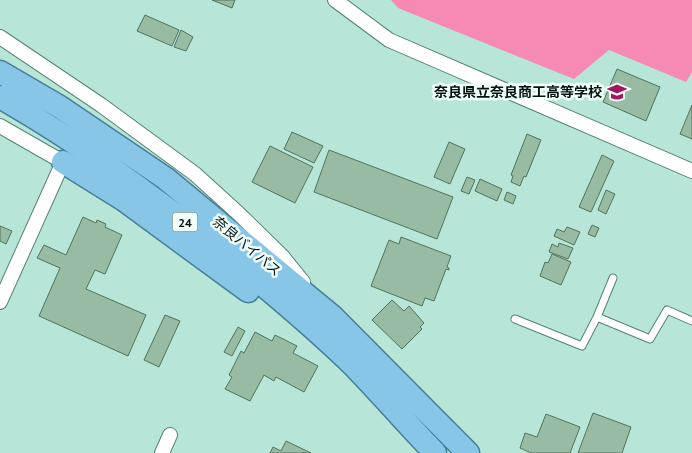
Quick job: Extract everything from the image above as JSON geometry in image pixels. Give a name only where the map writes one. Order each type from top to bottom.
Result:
[{"type":"highway","name":"奈良バイパス","points":[[0,72],[60,108],[165,178],[333,316],[468,453]]},
{"type":"highway","name":"奈良バイパス","points":[[0,97],[50,127],[102,162],[200,233],[293,311],[355,368],[435,453]]},
{"type":"highway","points":[[63,162],[124,200],[355,368]]},
{"type":"street","points":[[335,0],[389,40],[692,172]]},
{"type":"street","points":[[0,37],[101,104],[195,174],[282,256],[333,316]]},
{"type":"street","points":[[0,126],[63,162],[0,302]]},
{"type":"street","points":[[162,453],[170,435]]},
{"type":"lane","points":[[515,320],[582,346],[597,317],[613,278]]},
{"type":"lane","points":[[597,317],[650,339],[667,310],[692,321]]},
{"type":"shaded area","points":[[391,0],[692,0],[692,72],[686,82],[609,50],[574,79],[398,8]]},
{"type":"building","points":[[212,0],[235,0],[232,8]]},
{"type":"building","points":[[145,15],[179,30],[172,46],[137,31]]},
{"type":"building","points":[[181,30],[193,37],[186,51],[174,47]]},
{"type":"building","points":[[617,69],[660,87],[646,121],[603,102]]},
{"type":"building","points":[[692,105],[692,139],[680,134]]},
{"type":"building","points":[[292,132],[323,146],[314,163],[284,149]]},
{"type":"building","points":[[527,134],[541,140],[526,177],[524,176],[520,186],[511,182],[513,176],[511,175]]},
{"type":"building","points":[[449,142],[465,149],[450,184],[434,177]]},
{"type":"building","points":[[270,146],[313,167],[295,203],[252,182]]},
{"type":"building","points":[[329,150],[453,197],[437,239],[314,192]]},
{"type":"building","points":[[602,155],[614,161],[591,212],[579,207]]},
{"type":"building","points":[[467,177],[475,180],[469,194],[461,191]]},
{"type":"building","points":[[480,179],[502,189],[497,201],[475,191]]},
{"type":"building","points":[[606,190],[615,194],[606,214],[598,210]]},
{"type":"building","points":[[507,192],[516,196],[513,204],[504,200]]},
{"type":"building","points":[[83,217],[96,223],[97,220],[106,224],[105,227],[122,235],[105,274],[95,270],[86,289],[146,315],[128,356],[39,316],[60,268],[37,258],[44,245],[66,255]]},
{"type":"building","points":[[592,225],[599,228],[595,237],[588,234]]},
{"type":"building","points":[[0,226],[12,231],[6,244],[0,241]]},
{"type":"building","points":[[567,227],[580,232],[574,245],[554,236],[557,229],[564,232]]},
{"type":"building","points":[[401,237],[451,256],[447,267],[449,270],[446,269],[434,301],[425,298],[422,306],[371,286],[389,240],[399,244]]},
{"type":"building","points":[[559,243],[573,248],[568,259],[549,252],[552,244],[558,247]]},
{"type":"building","points":[[552,254],[571,262],[561,285],[540,276],[545,262],[548,263]]},
{"type":"building","points":[[392,300],[404,311],[409,306],[424,323],[420,327],[422,329],[402,349],[372,320]]},
{"type":"building","points":[[165,315],[180,321],[159,367],[144,360]]},
{"type":"building","points":[[238,327],[245,331],[232,356],[224,352]]},
{"type":"building","points":[[255,332],[272,341],[275,335],[297,346],[293,353],[318,366],[304,392],[276,377],[274,381],[264,375],[250,401],[225,389],[232,377],[229,375],[241,351],[244,353]]},
{"type":"building","points":[[593,413],[631,427],[622,453],[578,453]]},
{"type":"building","points":[[546,414],[580,427],[570,453],[531,453],[520,448],[525,433],[537,437]]},
{"type":"building","points":[[286,441],[311,453],[270,453],[273,447],[281,451]]},
{"type":"place","name":"奈良県立奈良商工高等学校","points":[[617,92]]}]
